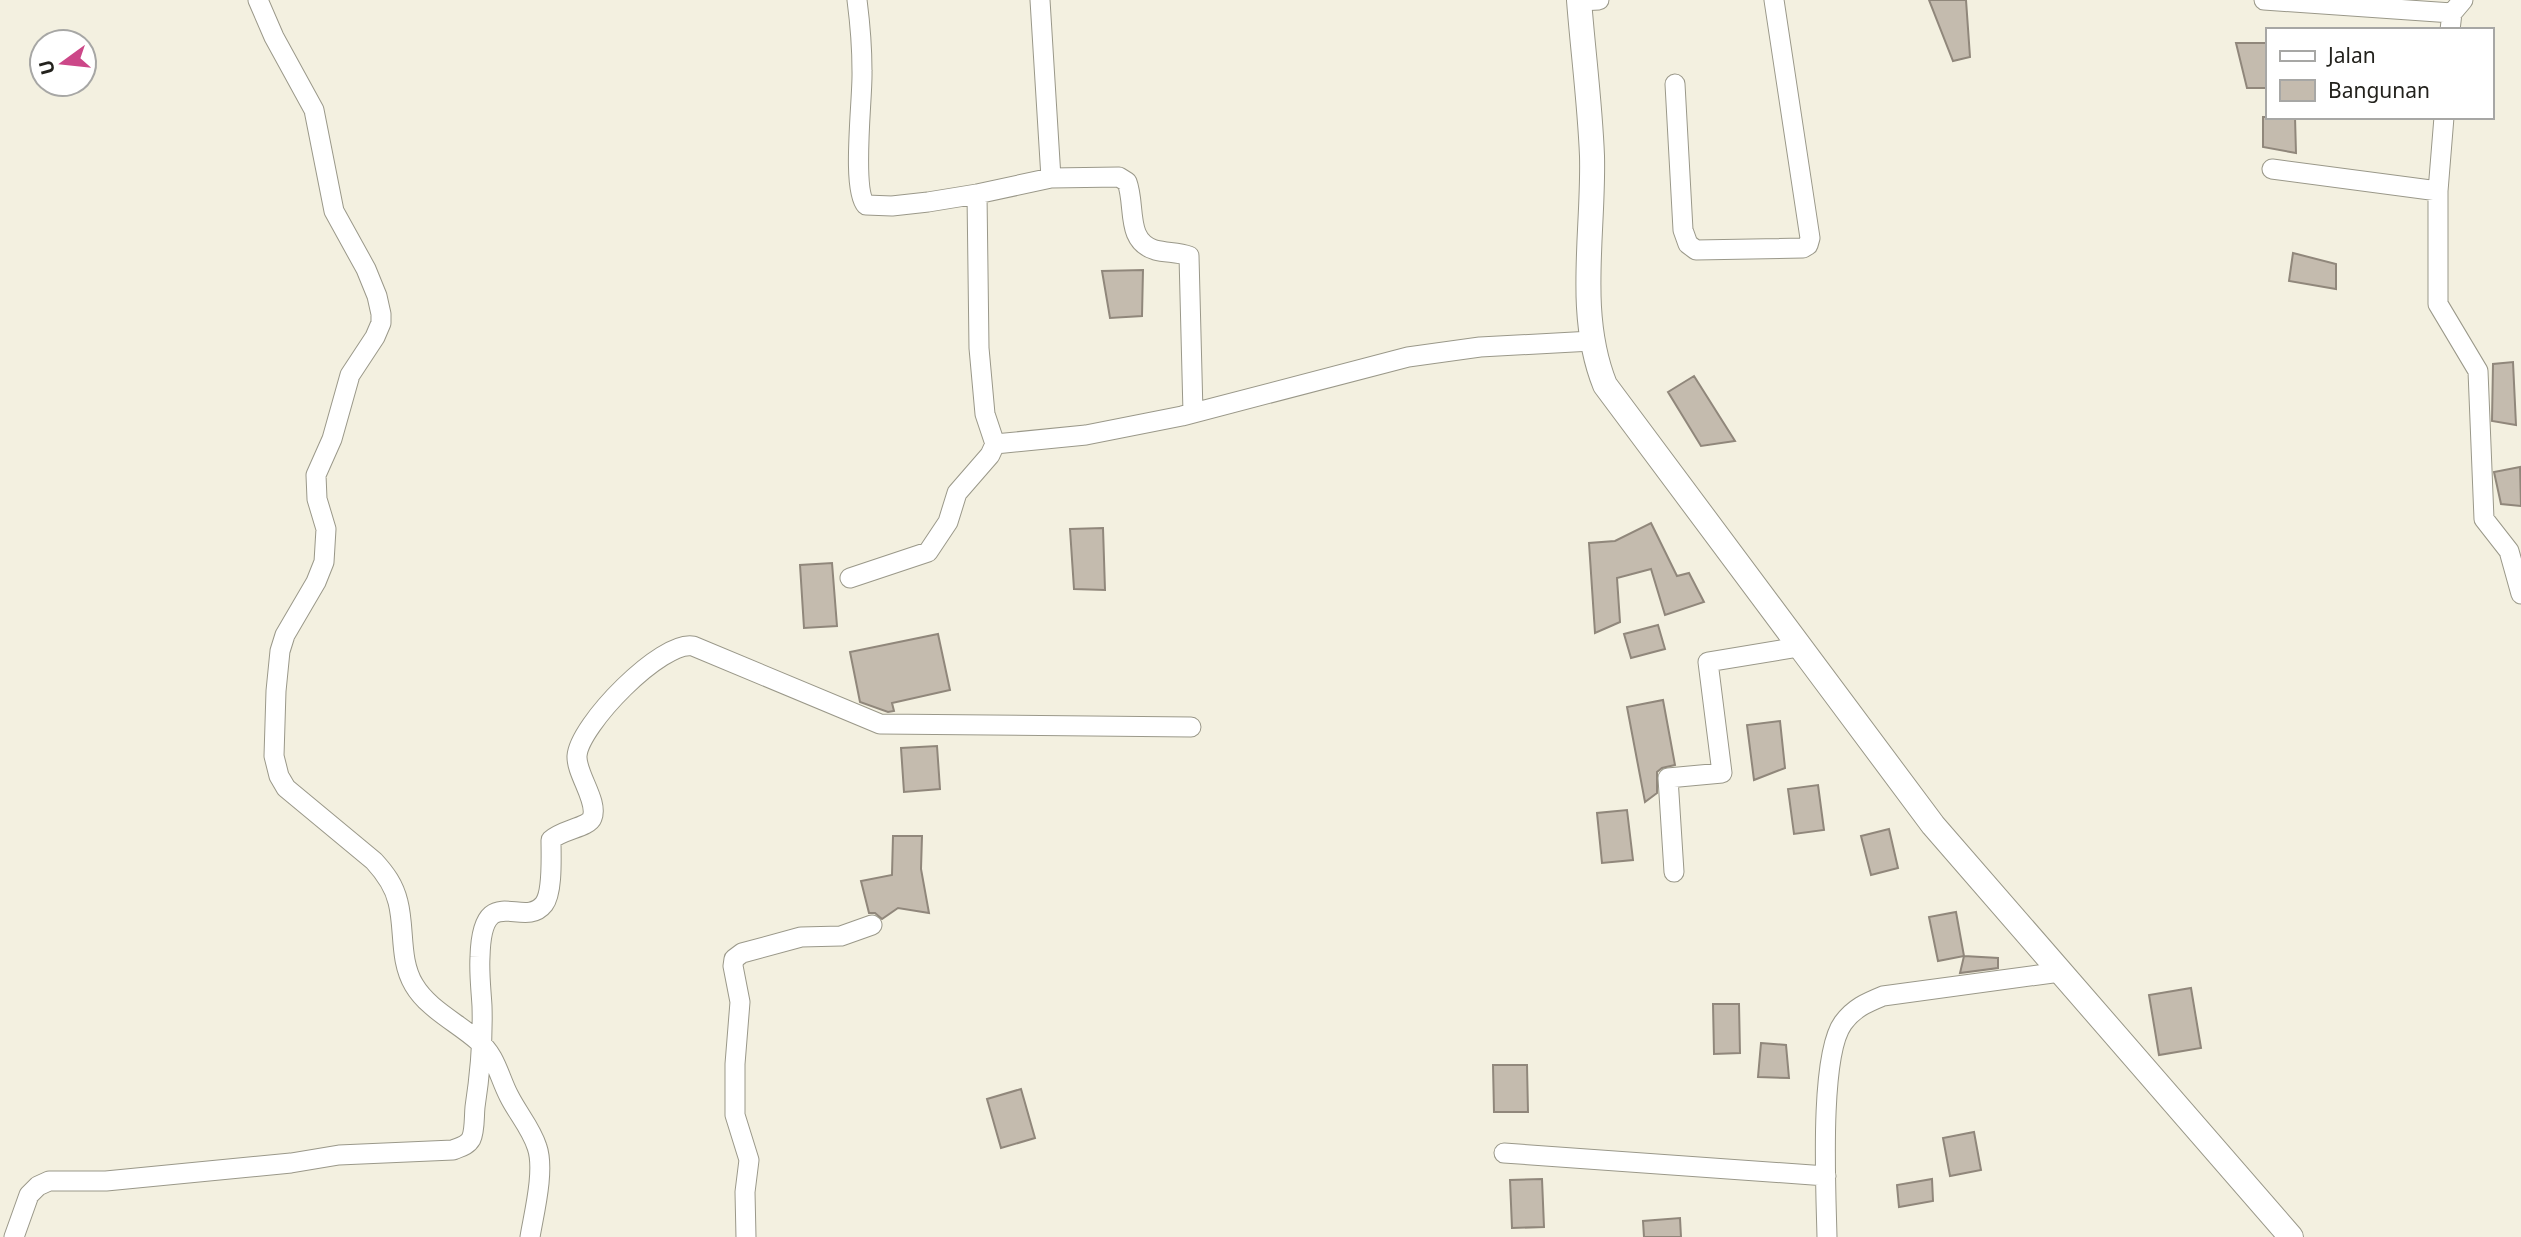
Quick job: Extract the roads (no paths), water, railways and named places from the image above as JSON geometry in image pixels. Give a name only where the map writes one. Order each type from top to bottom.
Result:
[{"type":"street","points":[[258,0],[274,37],[314,110],[334,211],[366,269],[381,314],[381,323],[374,337],[350,375],[332,439],[316,475],[317,499],[326,529],[324,562],[316,582],[285,635],[280,652],[274,756],[279,776],[286,788],[386,874],[399,903],[405,953],[415,987],[442,1014],[481,1043],[497,1065],[510,1098],[538,1149],[539,1165],[530,1237]]},
{"type":"street","points":[[857,0],[862,73],[859,146],[863,203],[892,206],[977,194],[1051,178],[1119,177],[1128,182],[1137,238],[1155,250],[1189,256],[1193,413]]},
{"type":"street","points":[[1040,0],[1051,178]]},
{"type":"street","points":[[1586,0],[1592,156],[1589,309],[1592,341],[1601,374],[1616,401],[1933,825],[2291,1237]]},
{"type":"street","points":[[1675,84],[1684,230],[1688,243],[1696,250],[1803,248],[1808,245],[1810,238],[1774,0]]},
{"type":"street","points":[[2264,0],[2455,14]]},
{"type":"street","points":[[2444,119],[2438,191],[2438,304],[2479,374],[2483,519],[2509,551],[2521,594]]},
{"type":"street","points":[[2272,169],[2438,191]]},
{"type":"street","points":[[850,578],[928,552],[948,522],[957,493],[990,455],[995,444],[985,414],[979,348],[977,194]]},
{"type":"street","points":[[995,444],[1086,435],[1193,413],[1408,358],[1480,347],[1592,341]]},
{"type":"street","points":[[14,1237],[29,1195],[38,1186],[49,1181],[106,1181],[291,1163],[339,1154],[453,1150],[465,1145],[472,1138],[481,1043],[479,971],[482,928],[490,916],[502,909],[523,912],[539,909],[546,901],[550,879],[551,840],[558,833],[589,823],[592,819],[588,792],[577,766],[577,753],[591,726],[604,707],[637,676],[662,656],[682,646],[693,646],[880,724],[1191,727]]},
{"type":"street","points":[[1674,872],[1668,778],[1722,773],[1708,662],[1799,647]]},
{"type":"street","points":[[746,1237],[749,1160],[735,1115],[735,1065],[740,1002],[734,959],[742,953],[800,937],[841,936],[872,925]]},
{"type":"street","points":[[1827,1237],[1829,1061],[1841,1025],[1857,1007],[1883,996],[2060,972]]},
{"type":"street","points":[[1504,1153],[1826,1177]]}]
